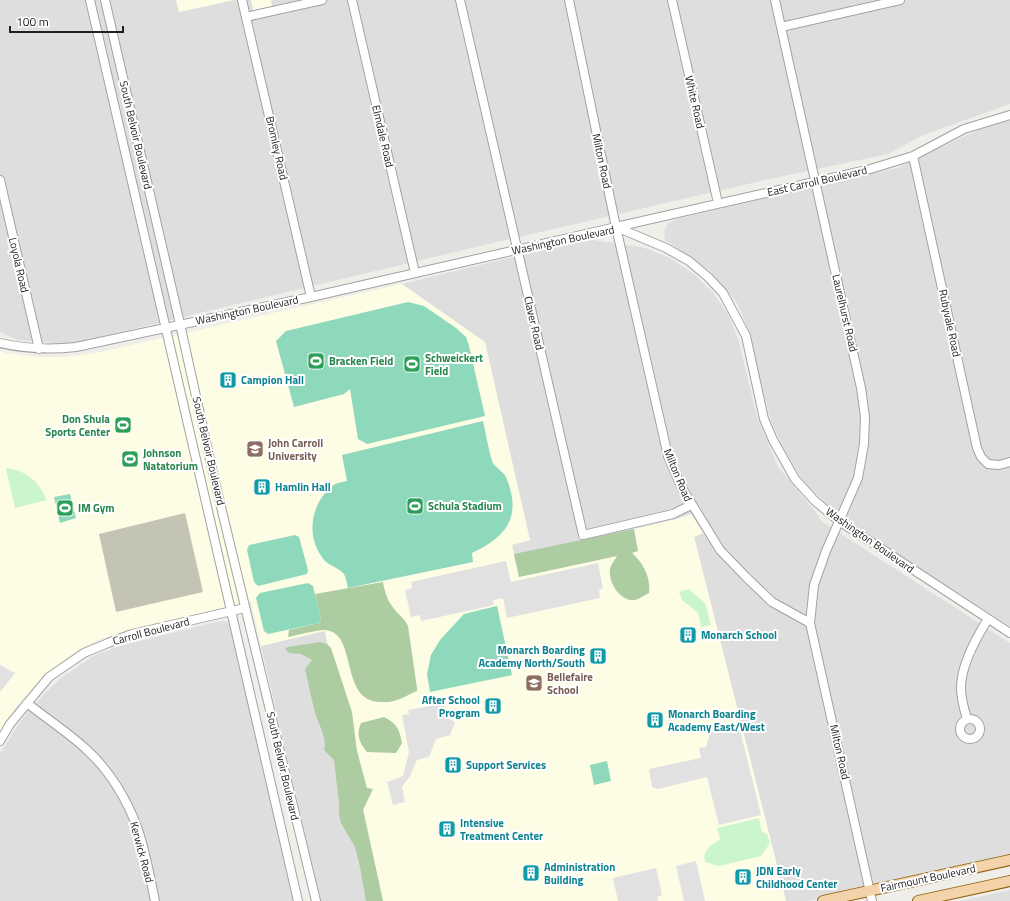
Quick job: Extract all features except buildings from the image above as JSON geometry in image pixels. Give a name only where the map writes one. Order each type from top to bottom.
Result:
[{"type":"main road","name":"Fairmount Boulevard","points":[[823,901],[1010,860]]},
{"type":"main road","name":"Fairmount Boulevard","points":[[918,901],[1010,881]]},
{"type":"street","name":"South Belvoir Boulevard","points":[[90,0],[298,901]]},
{"type":"street","name":"South Belvoir Boulevard","points":[[105,0],[215,482],[316,901]]},
{"type":"street","name":"Bromley Road","points":[[242,0],[311,297]]},
{"type":"street","points":[[246,18],[322,0]]},
{"type":"street","name":"Elmdale Road","points":[[352,0],[415,273]]},
{"type":"street","name":"Claver Road","points":[[460,0],[583,535],[673,514],[691,505]]},
{"type":"street","name":"Milton Road","points":[[568,0],[616,227],[668,456],[691,505],[720,550],[772,602],[810,623],[872,901]]},
{"type":"street","name":"White Road","points":[[672,0],[718,203]]},
{"type":"street","name":"Laurelhurst Road","points":[[775,0],[862,388],[865,417],[864,444],[858,478],[826,551],[814,585],[810,623]]},
{"type":"street","points":[[781,27],[900,0]]},
{"type":"street","name":"East Carroll Boulevard","points":[[616,227],[867,170],[913,156],[964,129],[1010,115]]},
{"type":"street","name":"Rubyvale Road","points":[[913,156],[977,448],[981,457],[988,464],[999,465],[1010,462]]},
{"type":"street","name":"Loyola Road","points":[[0,180],[39,349]]},
{"type":"street","name":"Washington Boulevard","points":[[0,343],[21,348],[39,349],[76,347],[311,297],[616,227],[666,248],[689,261],[708,277],[723,293],[746,336],[764,419],[773,440],[795,479],[815,501],[839,521],[1010,633]]},
{"type":"street","name":"Carroll Boulevard","points":[[0,740],[10,724],[49,677],[84,653],[132,634],[245,608]]},
{"type":"street","points":[[967,719],[961,688],[973,644],[988,619]]},
{"type":"street","name":"Kerwick Road","points":[[27,703],[66,732],[88,751],[104,769],[118,790],[130,811],[138,831],[155,901]]},
{"type":"shaded area","points":[[0,0],[176,0],[179,12],[234,0],[251,0],[254,10],[272,6],[271,0],[1010,0],[1010,104],[921,136],[888,154],[765,180],[501,241],[70,344],[17,340],[0,332]]},
{"type":"shaded area","points":[[176,0],[234,0],[179,12]]},
{"type":"shaded area","points":[[251,0],[271,0],[272,6],[253,10]]},
{"type":"shaded area","points":[[1010,119],[1010,626],[853,526],[805,484],[785,451],[771,421],[759,376],[751,336],[737,303],[709,270],[665,240],[664,231],[668,223],[677,219],[897,168],[993,123]]},
{"type":"shaded area","points":[[587,239],[645,248],[670,258],[694,274],[713,293],[728,314],[738,339],[757,417],[778,467],[816,512],[821,521],[1010,643],[1010,857],[808,901],[786,901],[694,537],[703,533],[691,514],[519,577],[512,545],[530,540],[402,284]]},
{"type":"shaded area","points":[[402,284],[485,342],[530,540],[512,545],[519,577],[638,551],[634,529],[677,519],[691,514],[703,533],[694,537],[786,901],[383,901],[325,631],[261,646],[251,601],[158,623],[100,639],[81,648],[63,661],[36,685],[16,707],[0,731],[0,351],[39,357],[65,357],[96,353]]},
{"type":"shaded area","points":[[185,513],[203,592],[116,612],[99,534]]},
{"type":"shaded area","points":[[506,561],[511,582],[598,563],[603,588],[599,590],[600,598],[507,618],[503,598],[493,600],[494,605],[421,621],[420,615],[411,617],[405,590],[412,588],[411,582]]},
{"type":"shaded area","points":[[220,621],[229,622],[293,901],[0,901],[0,754],[20,722],[43,695],[62,677],[95,655],[123,645]]},
{"type":"shaded area","points":[[325,630],[383,901],[321,901],[261,646]]},
{"type":"shaded area","points":[[0,665],[15,673],[0,692]]},
{"type":"shaded area","points":[[447,703],[440,714],[455,722],[450,735],[436,739],[429,757],[417,760],[410,776],[402,787],[405,802],[393,805],[387,782],[403,776],[409,752],[402,715],[409,714],[408,710]]},
{"type":"shaded area","points":[[739,726],[761,815],[719,825],[707,777],[658,789],[652,787],[649,769],[701,758],[699,748],[706,747],[710,733]]},
{"type":"shaded area","points":[[696,861],[705,901],[684,901],[676,866]]},
{"type":"shaded area","points":[[656,868],[662,895],[657,897],[658,901],[618,901],[613,878]]},
{"type":"shaded area","points":[[1010,890],[1010,901],[960,901]]},
{"type":"green space","name":"Schweickert Field","points":[[408,302],[424,306],[456,328],[466,337],[485,416],[367,444],[358,439],[350,389],[344,394],[294,407],[276,341],[286,331]]},
{"type":"green space","name":"Schula Stadium","points":[[483,421],[492,461],[506,477],[511,491],[512,514],[503,532],[495,539],[472,553],[473,562],[348,588],[345,576],[339,569],[325,561],[319,552],[313,532],[315,512],[319,502],[332,486],[347,481],[342,455]]},
{"type":"green space","points":[[7,468],[21,472],[32,478],[47,500],[15,508]]},
{"type":"green space","name":"IM Gym","points":[[70,494],[76,518],[60,523],[54,497]]},
{"type":"green space","points":[[634,529],[638,551],[632,553],[640,561],[649,581],[649,593],[635,600],[624,598],[613,585],[610,569],[617,556],[519,577],[514,554]]},
{"type":"green space","points":[[295,535],[299,537],[308,570],[307,574],[258,586],[254,582],[247,550],[249,545]]},
{"type":"green space","points":[[383,582],[390,604],[405,620],[408,626],[417,688],[417,691],[403,698],[387,702],[368,699],[359,691],[342,642],[335,634],[321,630],[288,637],[289,630],[319,623],[321,619],[315,594]]},
{"type":"green space","points":[[308,583],[313,586],[321,619],[319,623],[268,634],[264,631],[256,598],[260,593]]},
{"type":"green space","points":[[689,589],[705,603],[711,625],[701,627],[698,613],[682,600],[679,592]]},
{"type":"green space","points":[[497,606],[512,675],[430,692],[427,674],[431,655],[440,640],[464,614]]},
{"type":"green space","points":[[320,642],[327,644],[331,648],[352,712],[357,751],[367,788],[373,789],[363,810],[383,901],[366,901],[355,847],[341,823],[334,760],[324,750],[325,740],[315,714],[305,669],[312,660],[301,654],[289,653],[285,649],[288,647]]},
{"type":"green space","points":[[384,717],[397,727],[402,743],[396,753],[367,752],[359,738],[361,723]]},
{"type":"green space","points":[[607,761],[611,781],[594,785],[590,765]]},
{"type":"green space","points":[[759,818],[762,832],[767,834],[770,843],[761,856],[719,866],[705,862],[704,858],[706,851],[720,839],[717,828]]},
{"type":"place","name":"Bracken Field","points":[[316,361]]},
{"type":"place","name":"Schweickert Field","points":[[412,364]]},
{"type":"place","name":"Campion Hall","points":[[228,380]]},
{"type":"place","name":"Don Shula Sports Center","points":[[123,425]]},
{"type":"place","name":"John Carroll University","points":[[255,449]]},
{"type":"place","name":"Johnson Natatorium","points":[[130,459]]},
{"type":"place","name":"Hamlin Hall","points":[[262,487]]},
{"type":"place","name":"Schula Stadium","points":[[415,506]]},
{"type":"place","name":"IM Gym","points":[[65,508]]},
{"type":"place","name":"Monarch School","points":[[688,635]]},
{"type":"place","name":"Monarch Boarding Academy North/South","points":[[598,656]]},
{"type":"place","name":"Bellefaire School","points":[[534,683]]},
{"type":"place","name":"After School Program","points":[[493,706]]},
{"type":"place","name":"Monarch Boarding Academy East/West","points":[[655,720]]},
{"type":"place","name":"Support Services","points":[[453,765]]},
{"type":"place","name":"Intensive Treatment Center","points":[[447,829]]},
{"type":"place","name":"Administration Building","points":[[531,873]]},
{"type":"place","name":"JDN Early Childhood Center","points":[[743,877]]}]
